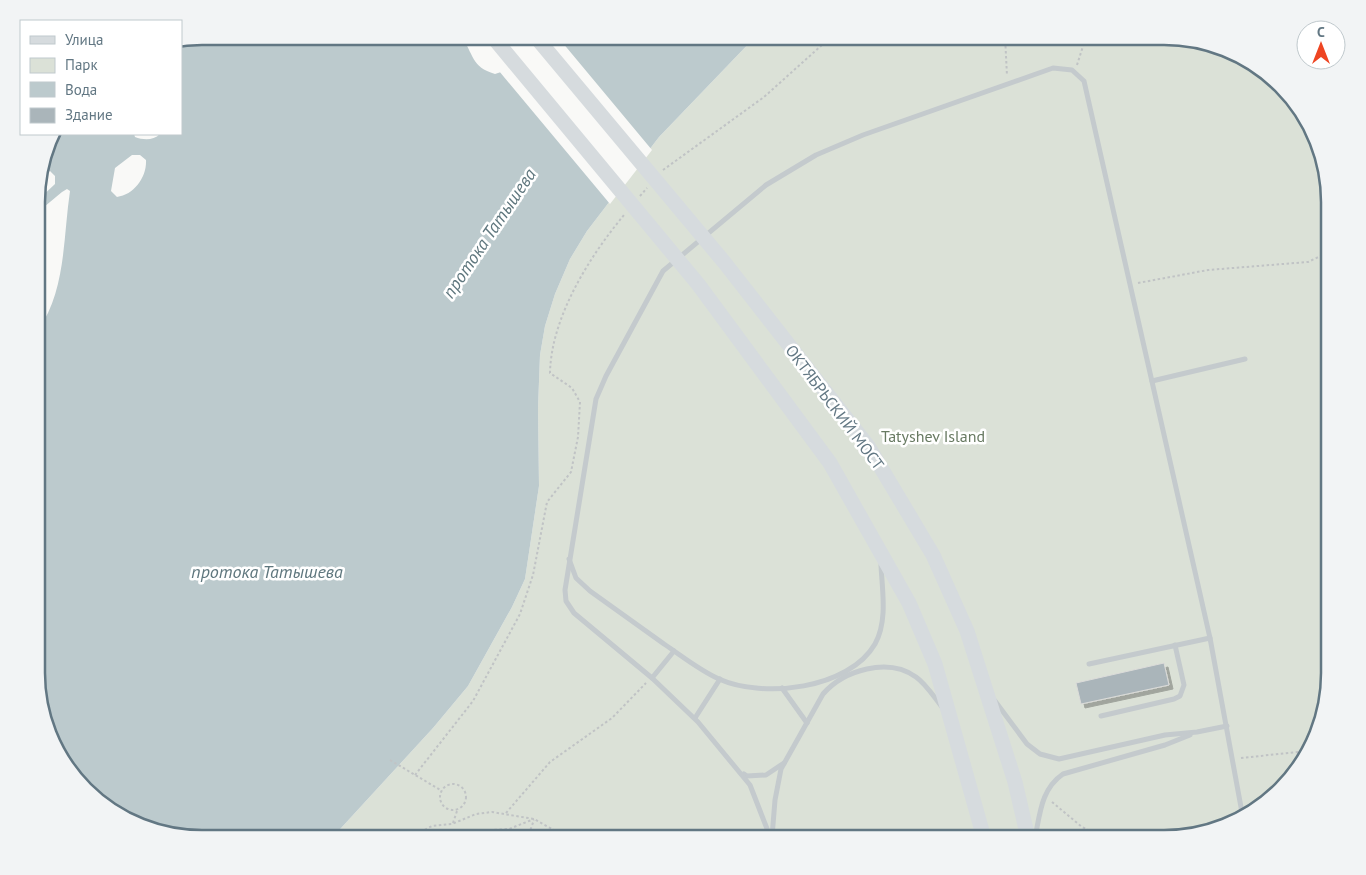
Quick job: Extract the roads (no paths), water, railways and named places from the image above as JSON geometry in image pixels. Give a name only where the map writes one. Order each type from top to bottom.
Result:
[{"type":"main road","points":[[499,45],[698,284],[830,463],[909,603],[935,664],[953,721],[982,830]]},
{"type":"main road","name":"ОКТЯБРЬСКИЙ МОСТ","points":[[543,45],[724,262],[868,446],[934,555],[967,631],[1015,782],[1026,830]]},
{"type":"lane","points":[[784,762],[766,775],[747,776],[695,718],[652,678],[569,607],[564,594],[596,400],[606,376],[663,271],[766,185],[798,165],[863,135],[1053,68],[1064,68],[1075,72],[1084,81],[1210,638],[1234,758],[1242,809]]},
{"type":"lane","points":[[1152,381],[1245,358]]},
{"type":"lane","points":[[569,557],[574,573],[580,583],[674,651],[720,679],[752,686],[782,688],[814,685],[835,676],[852,667],[875,644],[882,622],[881,552]]},
{"type":"lane","points":[[1089,664],[1210,638]]},
{"type":"lane","points":[[1101,716],[1180,696],[1184,685],[1175,645]]},
{"type":"lane","points":[[652,678],[674,651]]},
{"type":"lane","points":[[772,830],[775,800],[784,762],[829,688],[863,670],[876,667],[896,669],[916,677],[953,721]]},
{"type":"lane","points":[[695,718],[720,679]]},
{"type":"lane","points":[[782,688],[807,723]]},
{"type":"lane","points":[[987,689],[1026,744],[1040,754],[1052,758],[1067,759],[1165,735],[1197,732],[1227,726]]},
{"type":"lane","points":[[1037,830],[1046,791],[1058,777],[1070,771],[1165,745],[1197,732]]},
{"type":"lane","points":[[740,770],[758,801],[768,830]]},
{"type":"water","name":"протока Татышева","points":[[466,45],[477,64],[481,68],[495,74],[544,58],[553,45],[747,45],[659,137],[587,231],[570,259],[555,294],[545,326],[540,355],[538,408],[539,486],[525,579],[512,607],[468,686],[433,728],[339,830],[202,830],[182,829],[152,822],[115,804],[84,777],[71,760],[53,723],[46,693],[45,673],[45,318],[59,281],[70,191],[67,189],[62,192],[45,206],[45,193],[55,184],[55,176],[50,171],[48,172],[53,152],[60,135],[134,135],[141,139],[154,138],[158,135],[182,135],[182,46]],"holes":[[[132,155],[140,155],[146,160],[142,179],[129,193],[117,197],[111,191],[115,168]]]},
{"type":"park label","name":"Tatyshev Island","points":[[933,436]]}]
